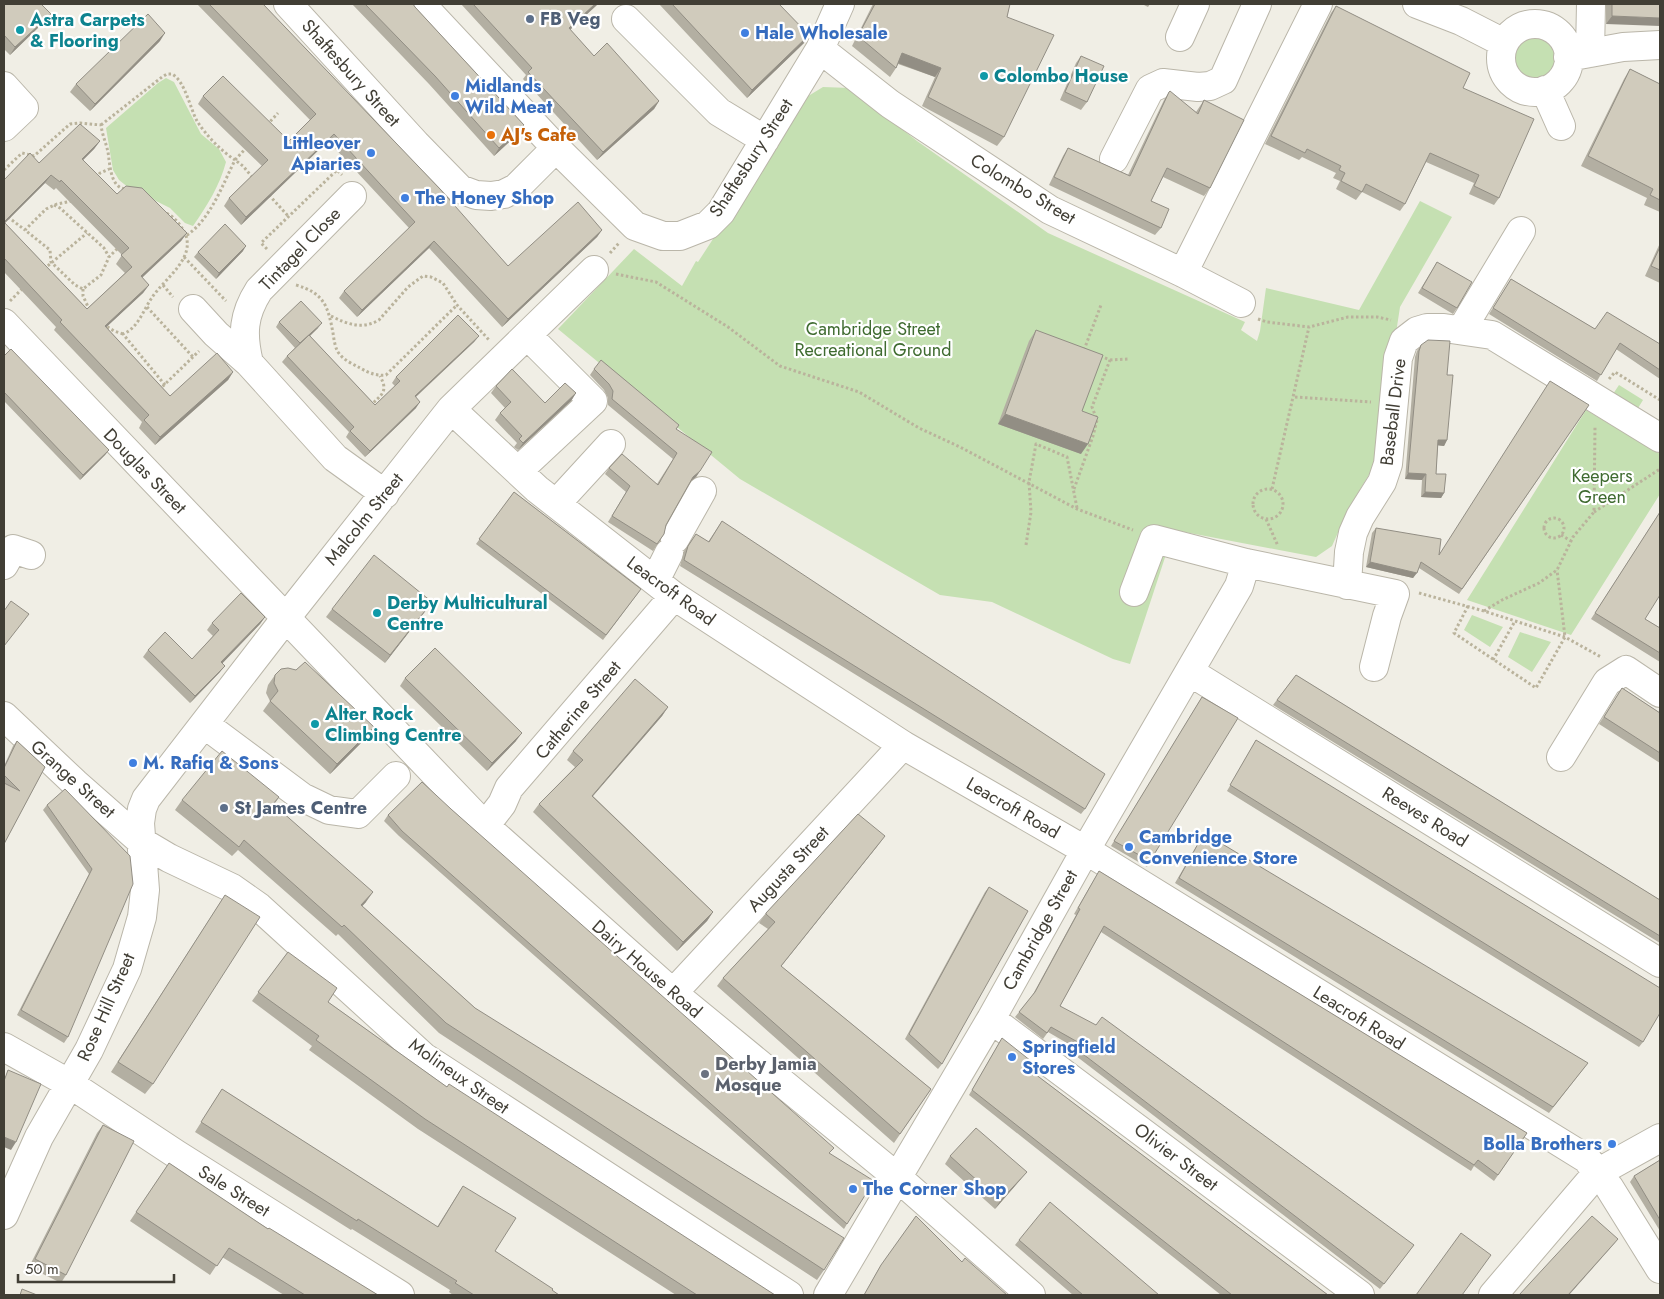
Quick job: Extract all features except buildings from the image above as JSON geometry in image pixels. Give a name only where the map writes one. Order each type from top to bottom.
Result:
[{"type":"street","name":"Shaftesbury Street","points":[[288,4],[416,144],[460,188],[476,195],[491,196],[504,194],[516,188],[556,148]]},
{"type":"street","name":"Shaftesbury Street","points":[[421,4],[556,148],[635,226],[662,236],[680,236],[708,225],[721,212],[820,48],[840,4]]},
{"type":"street","points":[[1180,38],[1195,4]]},
{"type":"street","points":[[1114,160],[1150,89],[1163,83],[1198,87],[1210,86],[1223,80],[1257,4]]},
{"type":"street","points":[[1183,273],[1318,4]]},
{"type":"street","points":[[1591,4],[1579,55],[1562,79],[1554,86],[1535,92],[1506,90],[1508,79],[1501,60],[1504,42],[1512,32],[1522,26],[1534,23],[1554,28],[1567,45],[1569,53],[1579,55],[1623,47],[1660,45]]},
{"type":"street","points":[[1426,5],[1504,42]]},
{"type":"street","points":[[626,19],[719,112],[764,140]]},
{"type":"street","name":"Colombo Street","points":[[820,48],[890,104],[1050,210],[1242,303]]},
{"type":"street","points":[[4,86],[24,108],[4,127]]},
{"type":"street","points":[[1545,90],[1561,126]]},
{"type":"street","name":"Tintagel Close","points":[[248,363],[244,344],[246,321],[252,300],[352,196]]},
{"type":"street","points":[[1462,330],[1521,231]]},
{"type":"street","name":"Malcolm Street","points":[[156,787],[285,618],[451,409],[594,270]]},
{"type":"street","name":"Douglas Street","points":[[4,323],[285,618]]},
{"type":"street","points":[[206,324],[248,363],[335,458],[385,494]]},
{"type":"street","points":[[1417,331],[1444,328],[1492,335],[1660,438]]},
{"type":"street","name":"Baseball Drive","points":[[1347,585],[1353,534],[1360,516],[1382,482],[1388,464],[1398,358],[1404,341],[1417,331]]},
{"type":"street","points":[[518,471],[593,401],[527,334]]},
{"type":"street","name":"Leacroft Road","points":[[451,409],[556,504],[665,588],[903,745],[1085,851],[1587,1159],[1609,1187],[1660,1268]]},
{"type":"street","points":[[556,504],[611,444]]},
{"type":"street","name":"Catherine Street","points":[[485,826],[502,804],[510,788],[665,588],[672,546],[702,491]]},
{"type":"street","points":[[1134,592],[1154,539],[1246,562],[1395,594],[1374,666]]},
{"type":"street","points":[[4,565],[13,549],[31,555]]},
{"type":"street","name":"Cambridge Street","points":[[828,1295],[991,1018],[1085,851],[1190,672],[1239,586],[1246,562]]},
{"type":"street","name":"Dairy House Road","points":[[285,618],[485,826],[674,993],[896,1177],[1031,1295]]},
{"type":"street","points":[[1561,757],[1607,682],[1626,670],[1660,692]]},
{"type":"street","name":"Reeves Road","points":[[1190,672],[1660,963]]},
{"type":"street","name":"Grange Street","points":[[4,716],[75,783],[142,842]]},
{"type":"street","points":[[204,724],[302,797],[329,810],[358,814],[396,776]]},
{"type":"street","name":"Augusta Street","points":[[674,993],[903,745]]},
{"type":"street","name":"Rose Hill Street","points":[[4,1215],[39,1137],[70,1084],[106,1015],[126,969],[142,917],[145,890],[140,823],[142,809],[146,799],[156,787]]},
{"type":"street","name":"Molineux Street","points":[[142,842],[170,858],[232,888],[259,907],[424,1057],[789,1295]]},
{"type":"street","name":"Olivier Street","points":[[991,1018],[1360,1295]]},
{"type":"street","name":"Sale Street","points":[[4,1046],[70,1084],[176,1154],[400,1295]]},
{"type":"street","points":[[1493,1295],[1597,1174],[1660,1138]]},
{"type":"path","points":[[4,170],[22,153],[34,156],[70,124],[101,125],[162,76],[172,74],[180,81],[197,121],[227,155],[244,166],[257,182]]},
{"type":"path","points":[[266,126],[278,113]]},
{"type":"path","points":[[101,125],[108,150],[109,169],[117,184],[121,188],[130,190]]},
{"type":"path","points":[[187,235],[194,231],[206,216],[235,160],[247,146]]},
{"type":"path","points":[[91,184],[100,173],[109,169]]},
{"type":"path","points":[[267,193],[289,216]]},
{"type":"path","points":[[25,230],[46,209],[78,198]]},
{"type":"path","points":[[54,205],[60,208],[104,248],[109,257]]},
{"type":"path","points":[[123,334],[135,324],[151,299],[181,265],[184,257],[188,244],[187,235],[180,224],[164,212]]},
{"type":"path","points":[[4,214],[50,250],[51,262],[75,285],[83,289]]},
{"type":"path","points":[[594,270],[635,226]]},
{"type":"path","points":[[40,272],[87,232]]},
{"type":"path","points":[[83,289],[101,275],[109,257],[122,244]]},
{"type":"path","points":[[184,257],[246,321]]},
{"type":"path","points":[[594,270],[656,282],[728,327],[780,366],[859,392],[919,428],[1029,482],[1078,509],[1154,539]]},
{"type":"path","points":[[330,316],[354,326],[373,324],[379,320],[408,287],[423,276],[443,282],[458,305],[505,357]]},
{"type":"path","points":[[268,282],[294,285],[316,293],[330,316],[336,346],[342,357],[362,369],[380,376],[386,375],[458,305]]},
{"type":"path","points":[[4,306],[25,286]]},
{"type":"path","points":[[83,289],[83,296],[91,312]]},
{"type":"path","points":[[1242,303],[1247,312],[1254,318],[1267,322],[1309,327],[1348,317],[1377,317],[1403,323],[1417,331]]},
{"type":"path","points":[[1084,350],[1101,305]]},
{"type":"path","points":[[147,308],[192,357]]},
{"type":"path","points":[[101,322],[114,331],[123,334],[165,385]]},
{"type":"path","points":[[158,391],[192,357],[206,324]]},
{"type":"path","points":[[1272,490],[1309,327]]},
{"type":"path","points":[[1075,347],[1110,360],[1129,359]]},
{"type":"path","points":[[1074,488],[1097,420],[1092,407],[1110,360]]},
{"type":"path","points":[[1594,512],[1595,398],[1614,372],[1660,400]]},
{"type":"path","points":[[368,408],[383,393],[384,384],[380,376]]},
{"type":"path","points":[[1294,397],[1394,404]]},
{"type":"path","points":[[1026,545],[1031,512],[1029,482],[1036,444],[1067,457],[1078,509]]},
{"type":"path","points":[[1484,611],[1502,600],[1540,584],[1557,570],[1571,541],[1594,512],[1660,469]]},
{"type":"path","points":[[1262,490],[1272,490],[1281,496],[1283,507],[1277,516],[1272,519],[1261,517],[1254,509],[1254,498],[1262,490]]},
{"type":"path","points":[[1553,518],[1560,520],[1563,526],[1561,535],[1556,538],[1547,536],[1543,530],[1547,521],[1553,518]]},
{"type":"path","points":[[1561,535],[1571,541]]},
{"type":"path","points":[[1468,606],[1454,633],[1536,688],[1565,637],[1557,570]]},
{"type":"path","points":[[1395,594],[1414,592],[1468,606],[1565,637],[1626,670]]},
{"type":"path","points":[[1493,660],[1515,621]]},
{"type":"green space","points":[[1531,35],[1539,35],[1551,41],[1557,57],[1551,73],[1539,79],[1531,79],[1519,73],[1513,61],[1513,53],[1519,41]]},
{"type":"green space","points":[[166,78],[174,82],[201,134],[219,149],[226,162],[212,195],[193,226],[185,223],[170,208],[156,201],[142,190],[129,188],[119,180],[113,170],[106,128]]},
{"type":"green space","name":"Cambridge Street Recreational Ground","points":[[823,87],[850,88],[917,141],[1048,233],[1245,322],[1241,330],[1257,341],[1266,288],[1359,310],[1420,201],[1452,217],[1400,307],[1376,463],[1350,506],[1332,546],[1316,557],[1174,530],[1130,664],[1113,659],[992,602],[940,595],[740,479],[558,329],[634,249],[682,286],[696,261],[698,262],[805,98]]},
{"type":"green space","points":[[1619,385],[1643,400],[1635,413],[1611,397]]},
{"type":"green space","name":"Keepers Green","points":[[1586,410],[1660,454],[1660,494],[1571,635],[1467,600]]},
{"type":"green space","points":[[1472,615],[1503,627],[1490,647],[1464,630]]},
{"type":"green space","points":[[1520,632],[1551,642],[1532,672],[1508,657]]},
{"type":"place","name":"FB Veg","points":[[530,19]]},
{"type":"place","name":"Astra Carpets & Flooring","points":[[20,30]]},
{"type":"place","name":"Hale Wholesale","points":[[745,33]]},
{"type":"place","name":"Colombo House","points":[[984,76]]},
{"type":"place","name":"Midlands Wild Meat","points":[[455,96]]},
{"type":"place","name":"AJ's Cafe","points":[[491,135]]},
{"type":"place","name":"Littleover Apiaries","points":[[371,153]]},
{"type":"place","name":"The Honey Shop","points":[[405,198]]},
{"type":"place","name":"Derby Multicultural Centre","points":[[377,613]]},
{"type":"place","name":"Alter Rock Climbing Centre","points":[[315,724]]},
{"type":"place","name":"M. Rafiq & Sons","points":[[133,763]]},
{"type":"place","name":"St James Centre","points":[[224,808]]},
{"type":"place","name":"Cambridge Convenience Store","points":[[1129,847]]},
{"type":"place","name":"Springfield Stores","points":[[1012,1057]]},
{"type":"place","name":"Derby Jamia Mosque","points":[[705,1074]]},
{"type":"place","name":"Bolla Brothers","points":[[1612,1144]]},
{"type":"place","name":"The Corner Shop","points":[[853,1189]]}]
